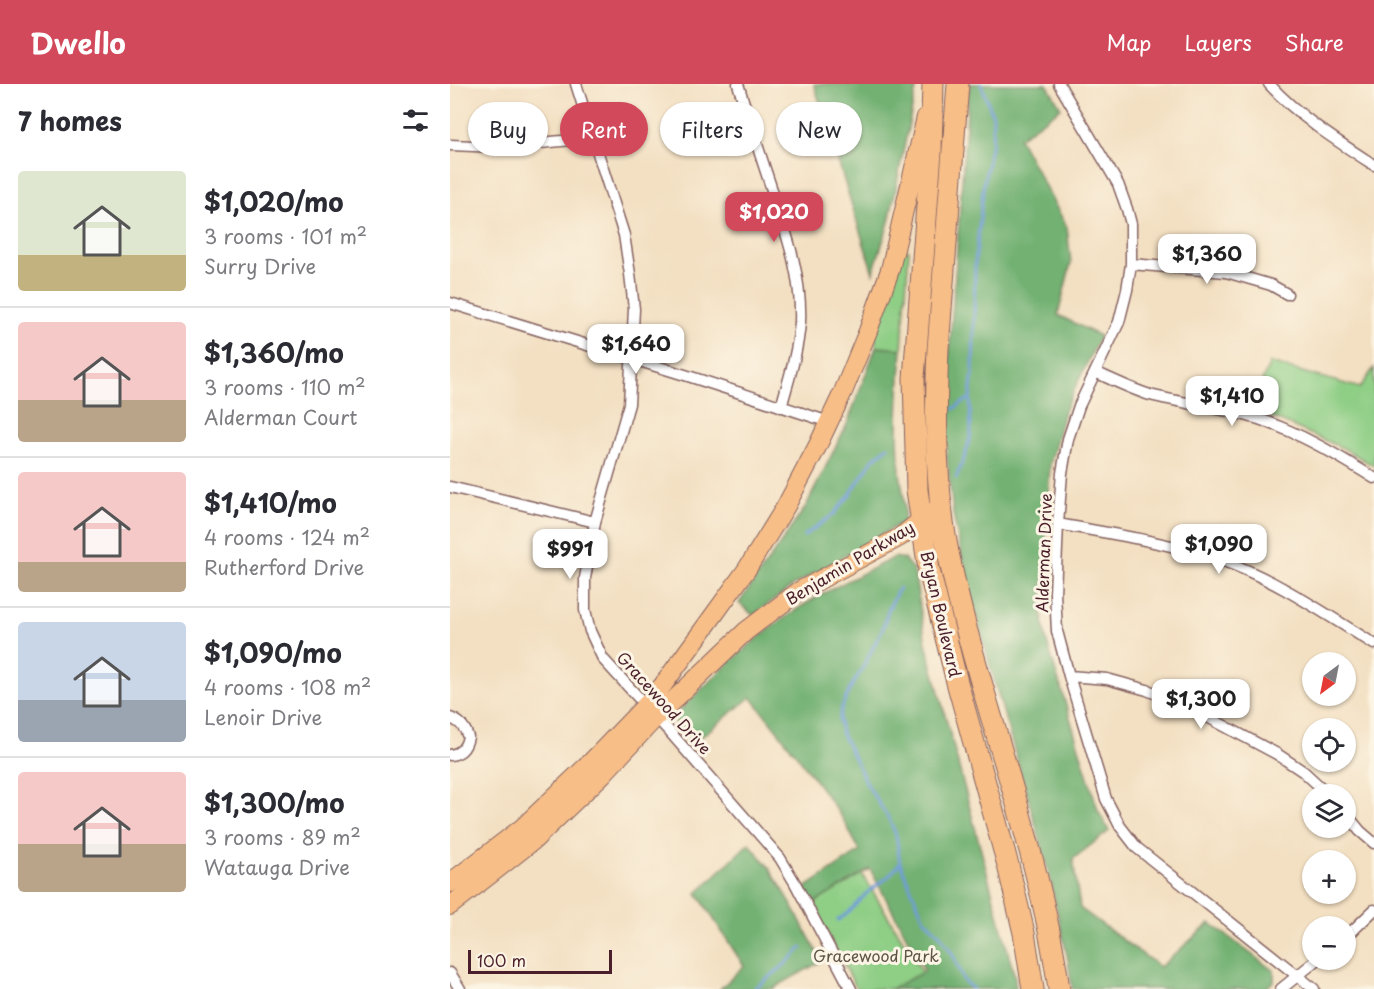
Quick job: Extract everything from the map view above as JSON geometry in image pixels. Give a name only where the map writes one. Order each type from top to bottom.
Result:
[{"type":"highway","points":[[941,503],[937,403],[938,349],[958,84]]},
{"type":"highway","name":"Bryan Boulevard","points":[[933,85],[931,152],[914,378],[917,490],[929,570],[957,682],[1008,865],[1024,933],[1033,989]]},
{"type":"highway","name":"Bryan Boulevard","points":[[941,503],[950,565],[1027,843],[1053,949],[1059,989]]},
{"type":"main road","name":"Benjamin Parkway","points":[[450,906],[533,841],[603,774],[650,711],[663,685],[747,569],[786,506],[818,447],[843,392],[890,270],[933,85]]},
{"type":"main road","name":"Benjamin Parkway","points":[[450,883],[522,828],[591,762],[746,631],[793,595],[900,537],[941,503]]},
{"type":"street","name":"Gracewood Drive","points":[[576,84],[582,102]]},
{"type":"street","points":[[738,84],[795,263],[799,292],[800,323],[794,359],[781,407]]},
{"type":"street","name":"Alderman Drive","points":[[1059,84],[1118,184],[1128,208],[1131,224],[1131,264],[1119,322],[1079,406],[1068,439],[1062,473],[1055,593],[1058,632],[1069,676],[1106,799],[1120,826],[1137,848],[1314,989]]},
{"type":"street","points":[[1269,84],[1282,98],[1318,127],[1374,165]]},
{"type":"street","points":[[450,145],[498,147],[560,141]]},
{"type":"street","name":"Gracewood Drive","points":[[599,156],[624,235],[634,309],[629,404],[595,522],[585,578],[585,610],[590,631],[603,659],[780,858],[851,989]]},
{"type":"street","points":[[1131,264],[1226,272],[1271,285],[1287,294]]},
{"type":"street","points":[[450,303],[686,375],[829,422]]},
{"type":"street","points":[[1095,372],[1149,394],[1249,417],[1292,432],[1316,443],[1374,478]]},
{"type":"street","points":[[450,487],[595,522]]},
{"type":"street","points":[[1058,524],[1169,545],[1220,560],[1277,585],[1374,644]]},
{"type":"street","points":[[1069,676],[1107,679],[1146,690],[1189,707],[1277,754],[1317,784]]},
{"type":"street","points":[[450,718],[463,725],[468,737],[464,748],[450,755]]},
{"type":"street","points":[[1356,826],[1374,843]]},
{"type":"street","points":[[1356,927],[1374,910]]},
{"type":"street","points":[[1281,989],[1304,970]]},
{"type":"street","points":[[450,973],[460,989]]},
{"type":"green space","points":[[814,84],[917,84],[889,222],[873,273],[836,156],[862,156],[862,102],[820,102]]},
{"type":"green space","points":[[969,84],[1047,84],[1061,108],[1019,138],[1067,227],[1071,263],[1058,315],[1100,336],[1064,411],[1050,465],[1042,612],[1046,639],[1098,810],[1109,831],[1073,859],[1080,908],[1160,967],[1210,923],[1274,971],[1274,981],[1265,989],[1072,989],[1068,960],[1046,861],[967,582],[953,514],[947,458],[947,384]]},
{"type":"green space","points":[[904,249],[909,250],[902,349],[876,347],[875,332]]},
{"type":"green space","points":[[876,347],[902,349],[898,426],[900,471],[905,503],[903,522],[794,585],[753,615],[739,603],[805,508],[847,424]]},
{"type":"green space","points":[[1270,363],[1360,388],[1374,368],[1374,466],[1345,449],[1250,408]]},
{"type":"green space","points":[[895,557],[904,559],[914,571],[926,643],[1015,978],[1016,989],[891,989],[925,971],[870,869],[813,904],[805,888],[860,851],[841,816],[751,697],[692,744],[675,723],[677,713],[769,629],[810,601]]},
{"type":"green space","points":[[749,843],[769,867],[822,961],[772,989],[720,989],[744,966],[697,893]]},
{"type":"green space","name":"Gracewood Park","points":[[859,869],[929,983],[914,989],[857,989],[809,899]]},
{"type":"waterway","points":[[956,478],[971,434],[970,398],[973,371],[975,264],[984,182],[992,142],[993,116],[981,84]]},
{"type":"waterway","points":[[953,409],[970,398]]},
{"type":"waterway","points":[[804,536],[834,514],[849,496],[873,459],[888,447]]},
{"type":"waterway","points":[[899,588],[888,610],[883,628],[841,709],[839,720],[841,732],[868,786],[889,819],[896,835],[900,863],[924,919],[940,935],[953,955],[964,981],[973,989]]},
{"type":"waterway","points":[[838,920],[888,877],[900,863]]},
{"type":"waterway","points":[[754,989],[802,948]]}]
